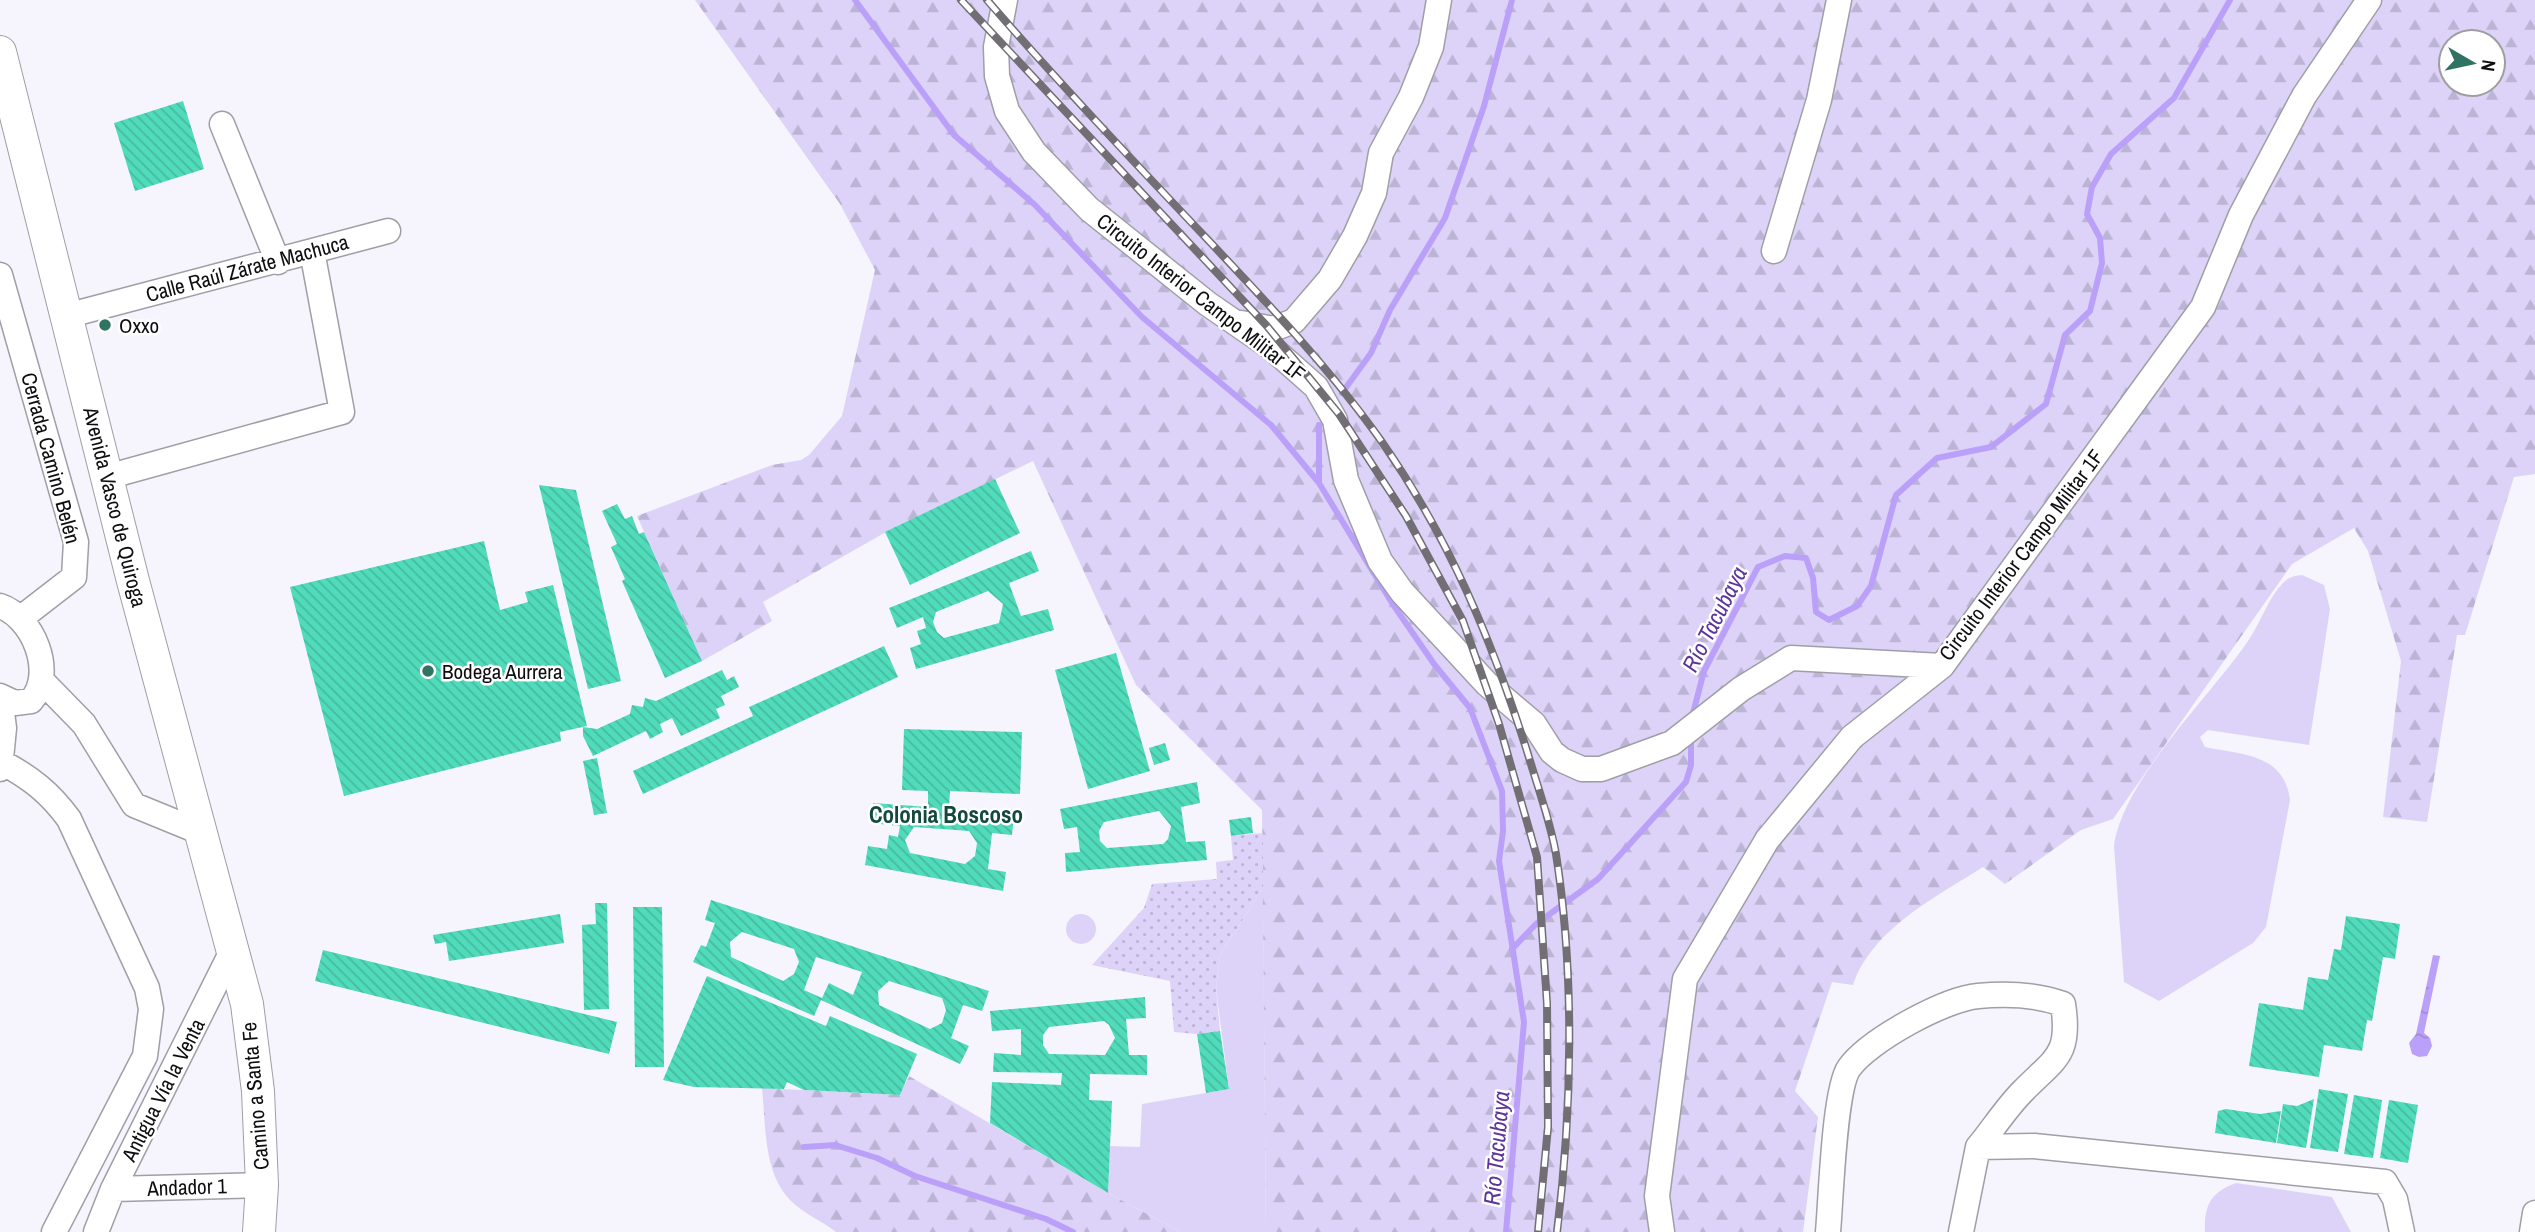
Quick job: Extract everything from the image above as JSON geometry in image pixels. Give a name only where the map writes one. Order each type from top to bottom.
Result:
[{"type":"main road","name":"Avenida Vasco de Quiroga","points":[[0,52],[107,477],[235,955]]},
{"type":"main road","name":"Camino a Santa Fe","points":[[235,955],[247,1004],[258,1091],[262,1185],[260,1232]]},
{"type":"street","name":"Circuito Interior Campo Militar 1F","points":[[1005,0],[996,47],[997,76],[1007,111],[1034,152],[1089,209],[1307,377],[1324,397],[1338,433],[1346,480],[1380,561],[1402,592],[1488,684],[1534,724],[1552,752],[1573,766],[1591,770],[1672,743],[1741,689],[1791,658],[1942,666],[2203,307],[2241,215],[2304,96],[2369,0]]},
{"type":"street","points":[[1233,321],[1273,329],[1294,321],[1330,279],[1355,236],[1374,193],[1381,153],[1412,97],[1431,47],[1439,0]]},
{"type":"street","points":[[1774,251],[1819,100],[1839,0]]},
{"type":"street","points":[[222,124],[278,262]]},
{"type":"street","name":"Calle Raúl Zárate Machuca","points":[[66,316],[388,231]]},
{"type":"street","points":[[107,477],[342,412],[312,251]]},
{"type":"street","name":"Cerrada Camino Belén","points":[[0,275],[76,542],[74,576],[11,612]]},
{"type":"street","points":[[11,612],[36,649],[42,681],[84,724],[134,805],[200,832]]},
{"type":"street","points":[[1662,1232],[1657,1196],[1685,979],[1767,840],[1852,737],[1942,666]]},
{"type":"street","points":[[42,681],[31,701],[15,703],[0,696],[1,766],[32,779],[54,798],[69,820],[147,988],[151,1009],[145,1056],[54,1232]]},
{"type":"street","name":"Antigua Vía la Venta","points":[[96,1232],[113,1189],[235,955]]},
{"type":"street","points":[[1828,1232],[1838,1114],[1848,1069],[1891,1031],[1976,996],[2037,995],[2063,1004],[2067,1030],[2057,1061],[2022,1092],[1978,1147],[1961,1232]]},
{"type":"street","points":[[1978,1147],[2034,1146],[2385,1182],[2395,1199],[2402,1232]]},
{"type":"street","name":"Andador 1","points":[[113,1189],[262,1185]]},
{"type":"street","points":[[2532,1232],[2535,1213]]},
{"type":"green space","points":[[695,0],[2535,0],[2535,474],[2514,477],[2465,635],[2457,635],[2427,822],[2383,817],[2401,661],[2368,551],[2354,528],[2292,564],[2113,819],[2081,830],[2005,884],[1983,867],[1926,903],[1890,931],[1862,965],[1853,985],[1832,982],[1795,1091],[1818,1117],[1803,1232],[1266,1232],[1262,810],[1136,685],[1033,461],[886,532],[763,602],[772,621],[702,661],[637,516],[772,465],[801,460],[809,455],[842,416],[875,270],[840,204]]},
{"type":"green space","points":[[2302,575],[2324,585],[2330,609],[2309,745],[2208,730],[2200,737],[2205,747],[2247,755],[2271,765],[2280,773],[2286,785],[2290,800],[2266,927],[2253,943],[2159,1001],[2124,982],[2114,846],[2121,820],[2151,766],[2234,661],[2278,589],[2290,578]]},
{"type":"green space","points":[[1263,833],[1263,888],[1220,955],[1216,989],[1220,1031],[1197,1034],[1174,1032],[1170,981],[1092,965],[1144,908],[1152,884],[1217,879],[1216,862],[1233,860],[1231,836]]},
{"type":"green space","points":[[1263,888],[1266,1232],[1181,1232],[1108,1193],[1110,1146],[1140,1147],[1142,1104],[1229,1089],[1216,989],[1220,955]]},
{"type":"green space","points":[[1081,914],[1087,915],[1095,923],[1095,935],[1087,943],[1081,944],[1075,943],[1067,935],[1066,929],[1067,923],[1075,915]]},
{"type":"green space","points":[[909,1076],[1108,1193],[1181,1232],[836,1232],[791,1201],[775,1177],[771,1163],[762,1088],[899,1095]]},
{"type":"green space","points":[[2236,1183],[2332,1197],[2351,1232],[2205,1232],[2206,1214],[2211,1201],[2220,1191]]},
{"type":"water","points":[[2433,955],[2440,956],[2424,1033],[2430,1038],[2432,1046],[2427,1056],[2419,1057],[2412,1054],[2409,1043],[2416,1034]]},
{"type":"building","points":[[183,101],[204,169],[135,191],[114,123]]},
{"type":"building","points":[[995,479],[1020,533],[910,585],[885,532]]},
{"type":"building","points":[[539,485],[576,490],[621,681],[588,689]]},
{"type":"building","points":[[617,504],[625,519],[632,516],[639,534],[644,532],[702,661],[665,678],[622,581],[625,579],[611,547],[617,544],[602,511]]},
{"type":"building","name":"Bodega Aurrera","points":[[484,541],[500,610],[528,602],[525,592],[553,585],[587,726],[560,732],[561,741],[344,796],[290,587]]},
{"type":"building","points":[[1031,551],[1039,571],[1009,583],[1021,616],[1048,609],[1054,630],[916,669],[910,648],[921,644],[917,631],[926,628],[923,617],[897,628],[889,608]],"holes":[[[988,591],[1003,604],[999,623],[944,638],[937,632],[933,622],[936,612]]]},
{"type":"building","points":[[884,646],[898,677],[643,794],[633,771],[753,716],[749,707]]},
{"type":"building","points":[[1116,653],[1150,771],[1088,789],[1055,670]]},
{"type":"building","points":[[722,670],[727,680],[734,676],[739,687],[721,696],[725,705],[716,709],[720,718],[681,736],[672,718],[660,724],[663,732],[650,739],[646,731],[593,756],[583,736],[583,727],[597,729],[630,714],[632,705],[643,707],[645,698],[656,701]]},
{"type":"building","points":[[904,729],[1022,732],[1020,794],[950,791],[949,808],[1014,814],[1012,835],[992,833],[988,869],[1006,872],[1003,891],[865,865],[868,846],[887,849],[889,835],[898,837],[900,826],[871,823],[873,803],[928,807],[928,791],[902,790]],"holes":[[[914,827],[969,831],[977,843],[975,856],[965,864],[910,853],[905,840]]]},
{"type":"building","points":[[1165,743],[1170,760],[1154,765],[1149,748]]},
{"type":"building","points":[[597,758],[607,813],[594,815],[583,761]]},
{"type":"building","points":[[1197,782],[1200,803],[1181,807],[1186,842],[1205,841],[1207,860],[1066,872],[1065,853],[1080,852],[1077,827],[1064,829],[1060,809]],"holes":[[[1159,811],[1171,826],[1168,839],[1163,844],[1107,848],[1100,841],[1099,831],[1104,822]]]},
{"type":"building","points":[[1251,817],[1253,833],[1231,836],[1229,820]]},
{"type":"building","points":[[711,900],[989,991],[982,1011],[963,1005],[951,1038],[969,1046],[960,1064],[821,1000],[814,1016],[693,962],[701,945],[706,947],[715,923],[705,920]],"holes":[[[742,932],[794,949],[799,962],[794,974],[783,981],[731,957],[730,942]],[[816,957],[862,972],[853,995],[829,983],[822,998],[804,990]],[[889,981],[942,998],[946,1010],[942,1023],[930,1029],[879,1005],[878,991]]]},
{"type":"building","points":[[595,903],[607,903],[609,1009],[584,1010],[582,925],[596,924]]},
{"type":"building","points":[[633,907],[662,907],[664,1067],[635,1067]]},
{"type":"building","points":[[560,914],[564,943],[449,961],[446,942],[435,944],[433,935]]},
{"type":"building","points":[[2346,916],[2400,924],[2395,959],[2383,957],[2372,1021],[2367,1020],[2362,1051],[2324,1045],[2319,1077],[2249,1066],[2259,1003],[2303,1010],[2308,977],[2328,980],[2334,949],[2341,950]]},
{"type":"building","points":[[323,950],[617,1022],[609,1054],[315,981]]},
{"type":"building","points":[[707,976],[826,1026],[830,1016],[917,1054],[900,1095],[804,1090],[787,1082],[784,1089],[694,1087],[663,1080]]},
{"type":"building","points":[[1145,997],[1146,1018],[1126,1019],[1129,1055],[1147,1055],[1147,1075],[1090,1074],[1089,1100],[1112,1101],[1108,1193],[990,1123],[992,1082],[1061,1085],[1062,1073],[993,1072],[994,1053],[1021,1055],[1021,1029],[992,1031],[990,1011]],"holes":[[[1104,1021],[1115,1038],[1105,1055],[1049,1054],[1043,1045],[1043,1035],[1049,1027]]]},
{"type":"building","points":[[1220,1031],[1229,1089],[1206,1093],[1197,1034]]},
{"type":"building","points":[[2319,1089],[2348,1094],[2338,1152],[2310,1148]]},
{"type":"building","points":[[2354,1095],[2382,1100],[2373,1158],[2344,1154]]},
{"type":"building","points":[[2314,1099],[2306,1148],[2277,1143],[2283,1104],[2297,1106]]},
{"type":"building","points":[[2389,1100],[2418,1105],[2408,1163],[2380,1158]]},
{"type":"building","points":[[2226,1109],[2260,1114],[2281,1111],[2276,1143],[2215,1133],[2218,1111]]},
{"type":"waterway","points":[[855,0],[954,135],[1035,205],[1142,317],[1271,425],[1319,483],[1392,603],[1434,664],[1470,708],[1502,791],[1503,831],[1499,861],[1524,1022],[1506,1232]]},
{"type":"waterway","points":[[1342,393],[1371,353],[1390,310],[1445,218],[1484,106],[1512,0]]},
{"type":"waterway","name":"Río Tacubaya","points":[[1692,717],[1704,671],[1758,567],[1785,556],[1806,558],[1813,578],[1816,612],[1829,620],[1857,606],[1871,586],[1896,495],[1937,458],[1991,447],[2046,404],[2065,335],[2090,311],[2102,263],[2100,238],[2087,214],[2092,187],[2111,154],[2174,98],[2230,0]]},
{"type":"waterway","points":[[1319,425],[1319,481]]},
{"type":"waterway","name":"Río Tacubaya","points":[[1512,949],[1536,924],[1598,879],[1686,782],[1691,765],[1691,735]]},
{"type":"waterway","points":[[804,1147],[835,1145],[877,1158],[915,1176],[1046,1219],[1073,1232]]},
{"type":"railway","points":[[961,0],[1266,325],[1339,414],[1406,516],[1463,621],[1499,724],[1537,857],[1547,1003],[1548,1127],[1538,1232]]},
{"type":"railway","points":[[987,0],[1321,364],[1363,416],[1406,479],[1466,591],[1513,709],[1547,815],[1556,854],[1569,995],[1566,1139],[1557,1232]]},
{"type":"place","name":"Oxxo","points":[[105,325]]},
{"type":"place","name":"Bodega Aurrera","points":[[428,671]]},
{"type":"district","name":"Colonia Boscoso","points":[[946,814]]}]
